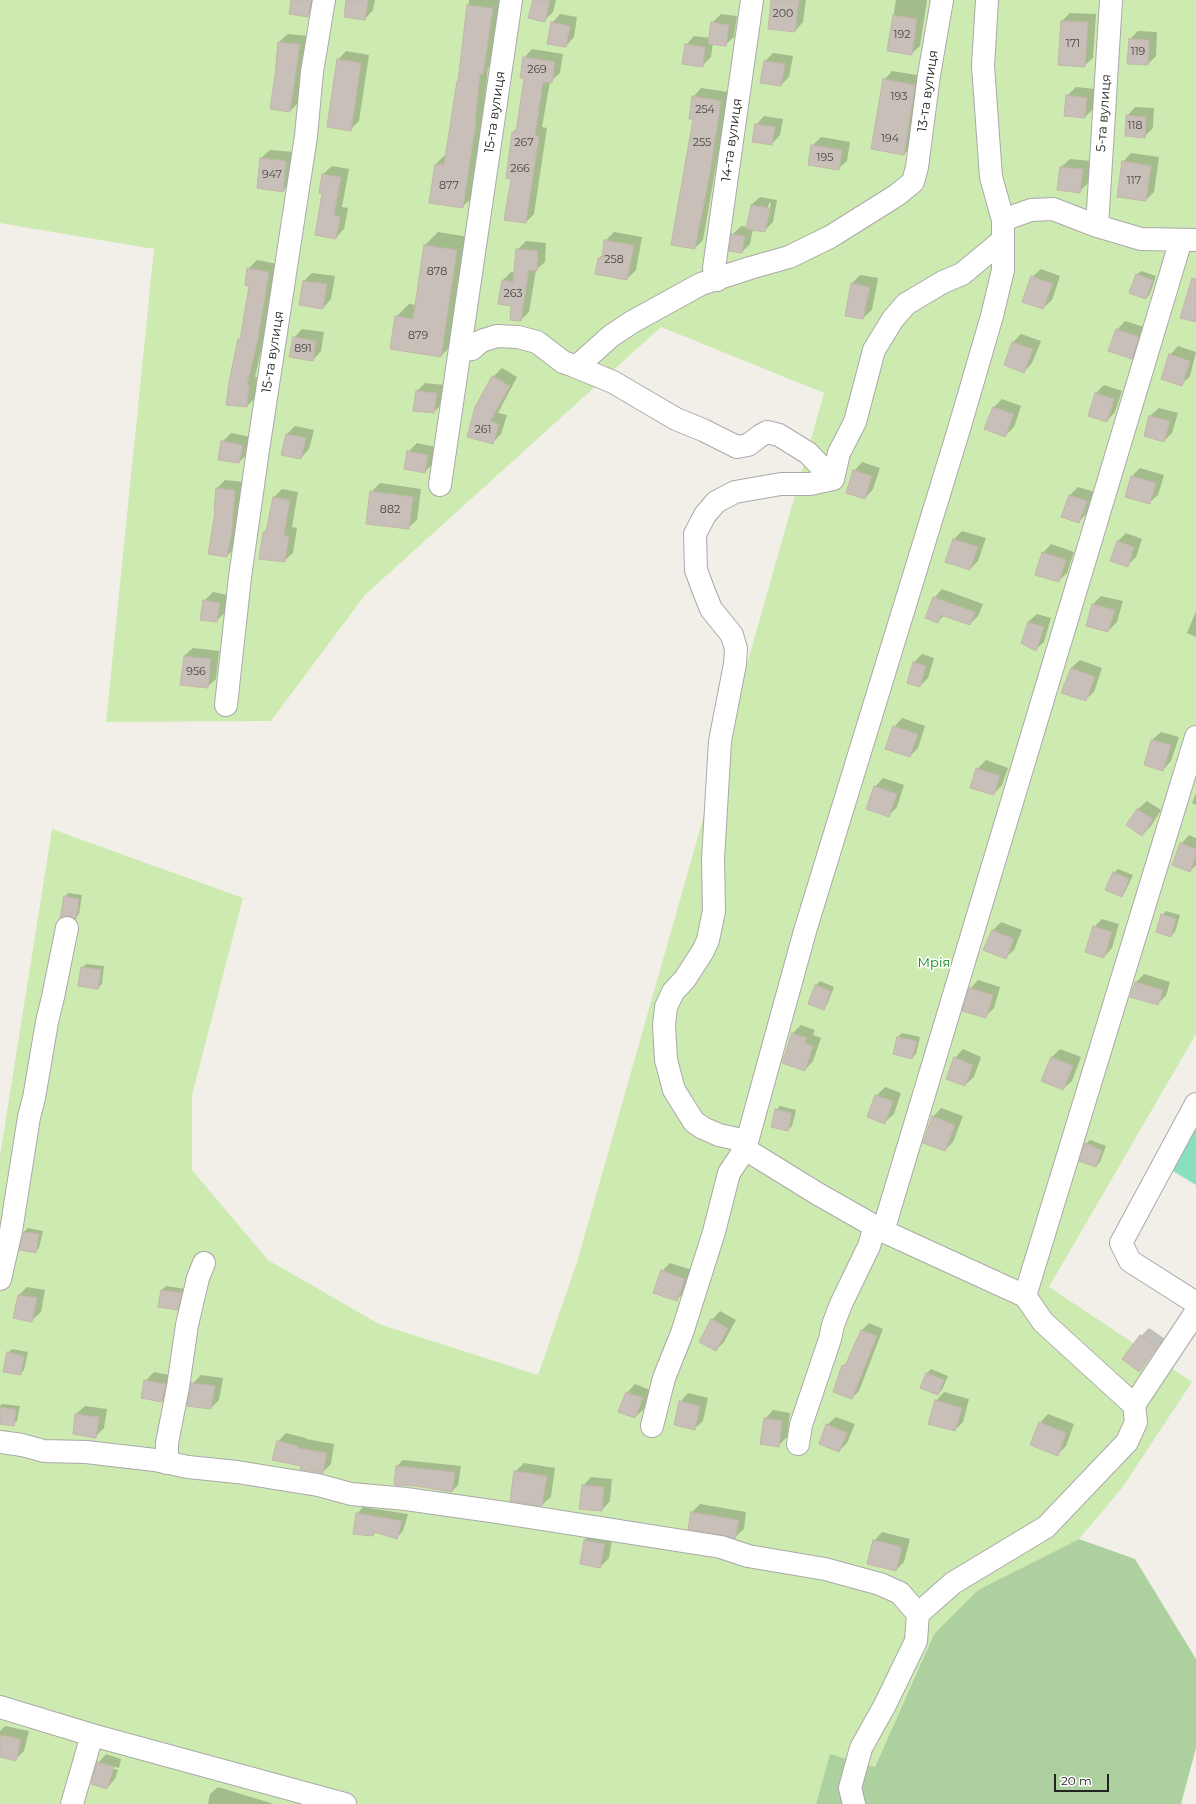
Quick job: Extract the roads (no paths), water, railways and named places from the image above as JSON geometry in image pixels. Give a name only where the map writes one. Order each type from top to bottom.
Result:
[{"type":"street","name":"15-та вулиця","points":[[226,705],[240,577],[252,490],[306,136],[312,72],[324,0]]},
{"type":"street","name":"15-та вулиця","points":[[440,485],[461,350],[511,0]]},
{"type":"street","name":"14-та вулиця","points":[[717,280],[714,268],[752,0]]},
{"type":"street","name":"13-та вулиця","points":[[717,280],[750,268],[789,257],[830,236],[897,195],[913,182],[921,145],[923,113],[942,0]]},
{"type":"street","points":[[652,1426],[664,1378],[682,1333],[714,1232],[729,1173],[746,1149],[805,931],[992,316],[1003,270],[1003,230],[990,169],[983,66],[987,0]]},
{"type":"street","name":"5-та вулиця","points":[[1097,226],[1111,0]]},
{"type":"street","points":[[798,1444],[801,1425],[830,1339],[833,1325],[841,1304],[879,1228],[1189,240],[1141,239],[1097,226],[1053,209],[1031,210],[1003,230],[962,274],[943,282],[906,304],[893,319],[874,350],[855,422],[846,443],[839,453],[833,479]]},
{"type":"street","points":[[574,366],[582,362],[611,336],[632,322],[701,284],[717,280]]},
{"type":"street","points":[[461,350],[472,350],[481,341],[497,336],[518,336],[537,342],[563,362],[613,382],[676,419],[703,430],[737,447],[748,445],[767,432],[779,436],[808,453],[833,479]]},
{"type":"street","points":[[833,479],[810,484],[781,484],[735,492],[716,502],[705,515],[696,534],[696,570],[711,609],[732,635],[736,650],[735,664],[720,741],[713,859],[714,911],[708,940],[703,951],[685,979],[673,992],[666,1007],[664,1024],[666,1060],[674,1090],[694,1122],[702,1128],[719,1135],[737,1139],[746,1149],[818,1194],[879,1228],[1025,1296],[1043,1322],[1134,1405]]},
{"type":"street","points":[[1025,1296],[1196,737]]},
{"type":"street","points":[[0,1279],[11,1230],[29,1117],[34,1098],[47,1022],[54,997],[67,928]]},
{"type":"street","points":[[1196,1104],[1121,1244],[1130,1261],[1196,1303]]},
{"type":"street","points":[[167,1462],[167,1443],[178,1387],[187,1324],[198,1278],[204,1263]]},
{"type":"street","points":[[854,1804],[850,1788],[861,1748],[885,1704],[916,1641],[918,1614],[953,1583],[1046,1527],[1127,1442],[1136,1422],[1134,1405],[1196,1312]]},
{"type":"street","points":[[0,1442],[22,1444],[44,1451],[86,1452],[167,1462],[318,1485],[351,1494],[519,1516],[721,1547],[748,1556],[825,1569],[880,1584],[900,1593],[918,1614]]},
{"type":"street","points":[[0,1707],[92,1735],[345,1804]]},
{"type":"street","points":[[72,1804],[92,1735]]},
{"type":"park label","name":"Мрія","points":[[934,963]]}]
